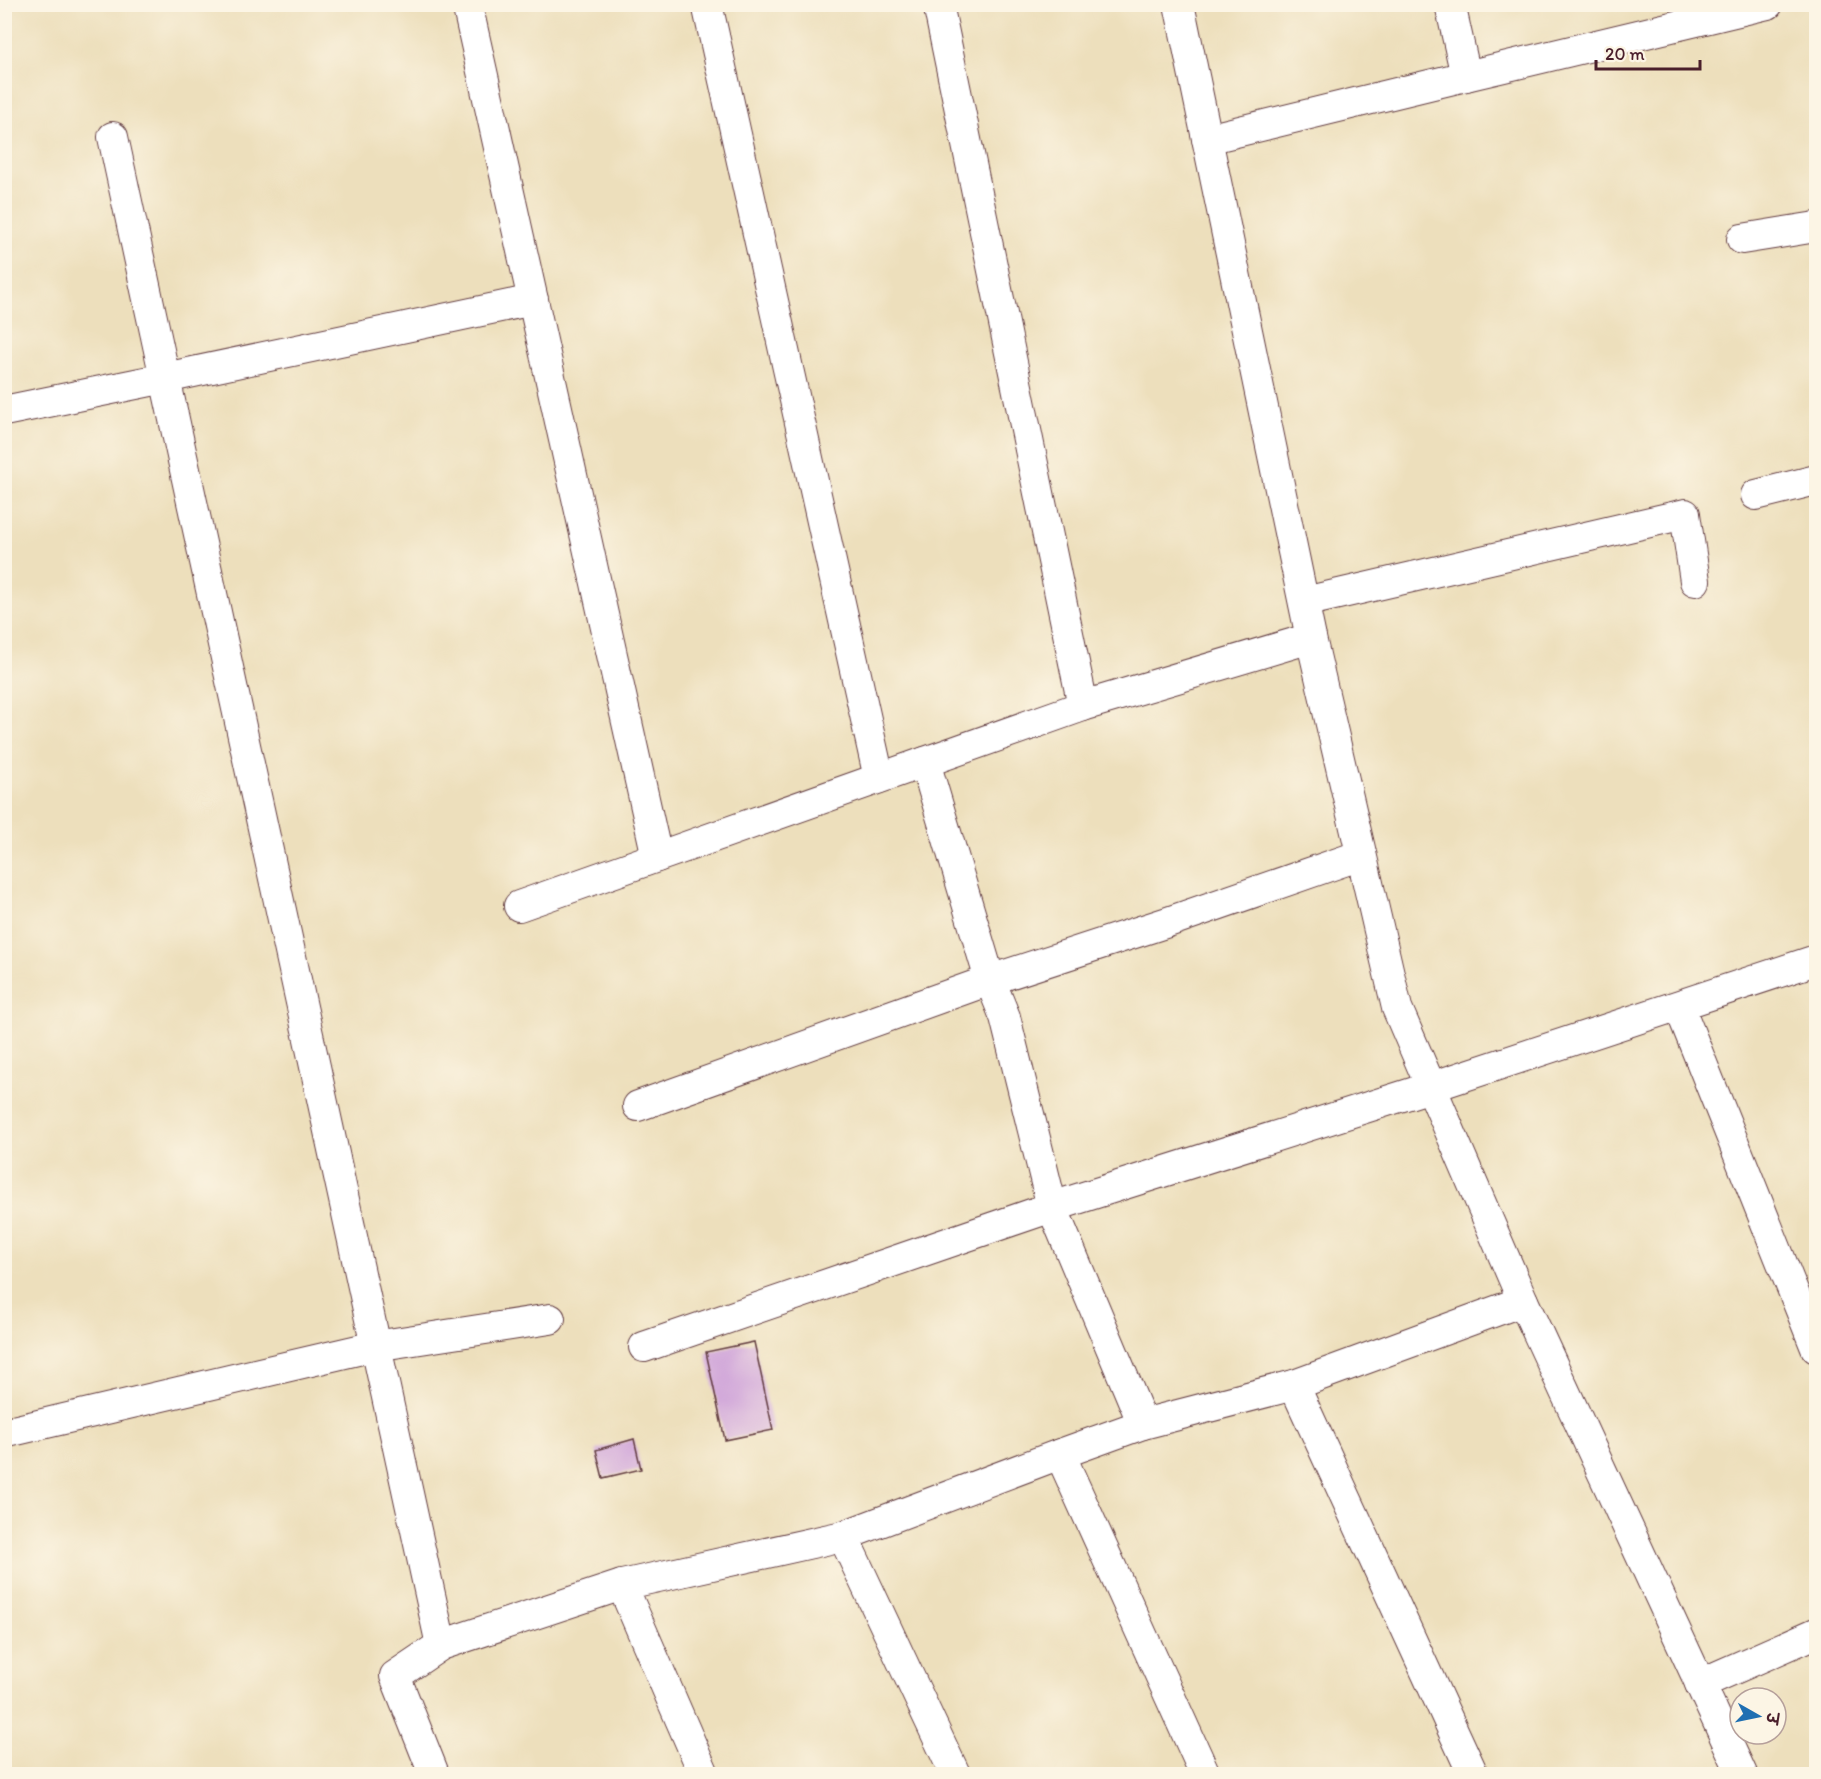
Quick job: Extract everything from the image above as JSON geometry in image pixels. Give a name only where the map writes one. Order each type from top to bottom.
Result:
[{"type":"street","points":[[467,4],[657,857]]},
{"type":"street","points":[[707,4],[879,778]]},
{"type":"street","points":[[938,4],[1083,705]]},
{"type":"street","points":[[1179,4],[1311,638],[1397,1008],[1523,1301],[1742,1774]]},
{"type":"street","points":[[1450,4],[1466,76]]},
{"type":"street","points":[[1207,139],[1768,4]]},
{"type":"street","points":[[113,137],[441,1645]]},
{"type":"street","points":[[1742,239],[1816,227]]},
{"type":"street","points":[[4,411],[532,300]]},
{"type":"street","points":[[1756,495],[1816,480]]},
{"type":"street","points":[[1304,602],[1685,514],[1695,581]]},
{"type":"street","points":[[519,906],[1083,705],[1311,638]]},
{"type":"street","points":[[924,762],[990,980],[1005,1017],[1052,1207],[1143,1424]]},
{"type":"street","points":[[638,1106],[990,980],[1168,922],[1361,855]]},
{"type":"street","points":[[644,1347],[1052,1207],[1431,1087],[1816,960]]},
{"type":"street","points":[[1679,1006],[1816,1348]]},
{"type":"street","points":[[434,1774],[394,1676],[441,1645],[622,1585],[843,1536],[1143,1424],[1294,1385],[1523,1301]]},
{"type":"street","points":[[4,1433],[375,1347],[550,1318]]},
{"type":"street","points":[[1294,1385],[1473,1774]]},
{"type":"street","points":[[1060,1455],[1205,1774]]},
{"type":"street","points":[[843,1536],[955,1774]]},
{"type":"street","points":[[622,1585],[704,1774]]},
{"type":"street","points":[[1700,1684],[1816,1633]]},
{"type":"building","points":[[754,1342],[773,1430],[725,1440],[706,1352]]},
{"type":"building","points":[[634,1439],[641,1469],[603,1478],[596,1450]]}]
